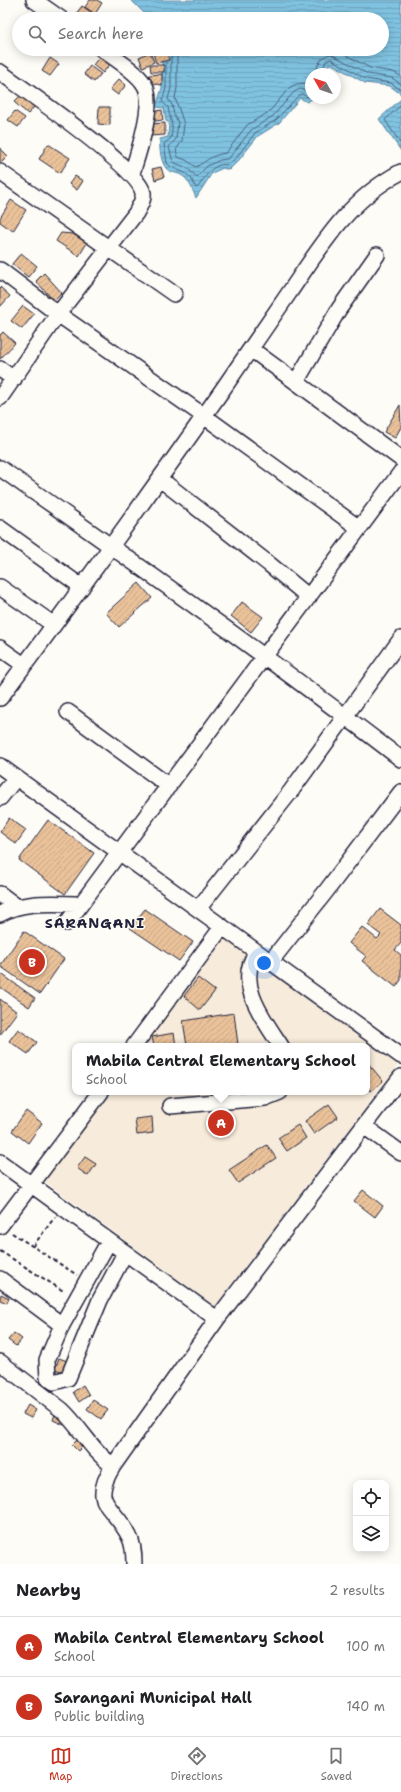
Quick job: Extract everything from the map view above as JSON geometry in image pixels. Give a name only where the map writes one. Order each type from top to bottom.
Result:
[{"type":"street","points":[[34,0],[51,12]]},
{"type":"street","points":[[111,56],[135,74],[144,83],[148,90],[148,102],[144,128],[132,173]]},
{"type":"street","points":[[0,72],[87,136],[132,173],[139,182],[144,194],[141,205],[58,314],[0,398]]},
{"type":"street","points":[[0,172],[174,294]]},
{"type":"street","points":[[0,698],[160,479],[323,243],[340,221],[373,189],[401,172]]},
{"type":"street","points":[[296,382],[339,309],[377,255]]},
{"type":"street","points":[[0,270],[58,314],[204,416],[359,528]]},
{"type":"street","points":[[251,349],[401,459]]},
{"type":"street","points":[[0,369],[14,379]]},
{"type":"street","points":[[0,468],[112,546],[401,759]]},
{"type":"street","points":[[67,923],[401,472]]},
{"type":"street","points":[[160,479],[309,597]]},
{"type":"street","points":[[0,528],[82,587]]},
{"type":"street","points":[[1,590],[54,625]]},
{"type":"street","points":[[198,909],[259,832],[346,717],[401,639]]},
{"type":"street","points":[[0,648],[24,665]]},
{"type":"street","points":[[68,712],[169,786]]},
{"type":"street","points":[[0,766],[401,1056]]},
{"type":"street","points":[[0,798],[16,778]]},
{"type":"street","points":[[270,961],[327,890],[401,792]]},
{"type":"street","points":[[0,894],[16,906]]},
{"type":"street","points":[[0,914],[16,906],[81,904]]},
{"type":"street","points":[[136,1043],[222,927]]},
{"type":"street","points":[[257,952],[250,962],[249,981],[256,1005],[279,1043]]},
{"type":"street","points":[[134,1564],[130,1538],[120,1521],[106,1506],[101,1493],[104,1480],[112,1466],[217,1319],[401,1077]]},
{"type":"street","points":[[0,1226],[99,1095]]},
{"type":"street","points":[[170,1106],[265,1098],[272,1095]]},
{"type":"street","points":[[364,1126],[401,1153]]},
{"type":"street","points":[[0,1162],[217,1319]]},
{"type":"street","points":[[109,1241],[62,1325],[47,1360],[48,1378],[54,1382],[68,1378],[100,1300],[125,1253]]},
{"type":"street","points":[[0,1279],[62,1325]]},
{"type":"street","points":[[0,1362],[62,1410],[71,1419],[99,1456],[112,1466]]},
{"type":"path","points":[[33,1246],[62,1207]]},
{"type":"path","points":[[0,1226],[87,1281]]},
{"type":"path","points":[[0,1251],[76,1299]]},
{"type":"shaded area","points":[[224,937],[368,1043],[145,1043]]},
{"type":"shaded area","points":[[370,1044],[398,1065],[215,1306],[44,1181],[107,1095],[370,1095]]},
{"type":"water","points":[[131,0],[401,0],[401,94],[390,86],[365,83],[330,63],[327,68],[305,68],[305,101],[300,98],[279,123],[258,136],[229,170],[223,168],[212,173],[196,198],[184,177],[166,169],[161,156],[160,139],[168,137],[169,123],[166,121],[164,108],[156,107],[162,88],[162,56],[389,56],[389,12],[143,12]]},
{"type":"water","points":[[401,99],[401,151],[379,119]]},
{"type":"building","points":[[90,0],[97,0],[102,3],[96,12],[92,12],[85,7]]},
{"type":"building","points":[[82,6],[91,12],[77,12]]},
{"type":"building","points":[[100,56],[110,64],[103,73],[93,65]]},
{"type":"building","points":[[152,56],[154,62],[143,67],[139,57]]},
{"type":"building","points":[[154,56],[168,56],[169,60],[156,63]]},
{"type":"building","points":[[50,58],[59,64],[50,76],[42,71]]},
{"type":"building","points":[[150,65],[164,65],[164,72],[151,72]]},
{"type":"building","points":[[90,66],[101,74],[94,82],[84,74]]},
{"type":"building","points":[[162,74],[162,85],[149,83],[149,75]]},
{"type":"building","points":[[119,79],[126,85],[118,95],[110,89]]},
{"type":"building","points":[[21,95],[34,107],[28,114],[14,102]]},
{"type":"building","points":[[99,107],[110,107],[110,125],[98,124]]},
{"type":"building","points":[[162,110],[163,120],[149,122],[148,112]]},
{"type":"building","points":[[15,111],[25,118],[18,127],[8,120]]},
{"type":"building","points":[[165,123],[165,135],[150,136],[149,124]]},
{"type":"building","points":[[48,144],[70,158],[60,173],[39,159]]},
{"type":"building","points":[[0,148],[8,156],[1,163],[0,162]]},
{"type":"building","points":[[161,167],[164,177],[155,180],[152,169]]},
{"type":"building","points":[[75,176],[83,181],[77,190],[69,184]]},
{"type":"building","points":[[11,200],[26,210],[13,231],[0,222],[0,218]]},
{"type":"building","points":[[61,233],[73,234],[87,243],[79,256],[56,241]]},
{"type":"building","points":[[21,253],[37,266],[28,277],[12,264]]},
{"type":"building","points":[[44,273],[62,293],[54,301],[36,281]]},
{"type":"building","points":[[0,287],[10,296],[0,307]]},
{"type":"building","points":[[23,306],[34,314],[22,329],[11,321]]},
{"type":"building","points":[[3,332],[15,343],[0,359],[0,335]]},
{"type":"building","points":[[400,405],[401,427],[395,438],[384,432]]},
{"type":"building","points":[[139,583],[152,598],[119,627],[106,613]]},
{"type":"building","points":[[242,602],[263,617],[251,632],[231,616]]},
{"type":"building","points":[[9,818],[26,830],[16,844],[0,832]]},
{"type":"building","points":[[48,820],[94,853],[65,894],[19,860]]},
{"type":"building","points":[[145,909],[193,942],[179,961],[130,928]]},
{"type":"building","points":[[380,909],[401,925],[401,943],[395,950],[401,955],[401,980],[396,987],[362,961],[366,956],[349,943],[362,927],[377,939],[381,935],[368,925]]},
{"type":"building","points":[[24,931],[64,959],[40,994],[0,966]]},
{"type":"building","points":[[0,973],[35,998],[29,1007],[0,987]]},
{"type":"building","points":[[198,978],[215,991],[200,1010],[184,996]]},
{"type":"building","points":[[0,999],[17,1012],[0,1035]]},
{"type":"building","points":[[234,1013],[238,1043],[187,1043],[183,1021]]},
{"type":"building","points":[[18,1029],[37,1042],[28,1054],[9,1041]]},
{"type":"building","points":[[174,1033],[176,1043],[153,1043],[152,1037]]},
{"type":"building","points":[[370,1066],[383,1081],[371,1091],[370,1090]]},
{"type":"building","points":[[329,1104],[338,1117],[314,1134],[305,1121]]},
{"type":"building","points":[[26,1111],[42,1123],[28,1143],[12,1131]]},
{"type":"building","points":[[152,1117],[153,1133],[137,1135],[135,1119]]},
{"type":"building","points":[[298,1125],[306,1138],[287,1151],[278,1138]]},
{"type":"building","points":[[267,1145],[276,1158],[238,1183],[229,1170]]},
{"type":"building","points":[[85,1157],[96,1164],[88,1176],[77,1168]]},
{"type":"building","points":[[363,1190],[383,1206],[375,1217],[354,1201]]},
{"type":"building","points":[[1,1294],[9,1298],[7,1303],[0,1300]]},
{"type":"building","points":[[14,1333],[22,1339],[16,1346],[8,1340]]},
{"type":"building","points":[[59,1358],[70,1362],[66,1373],[55,1369]]},
{"type":"building","points":[[83,1385],[89,1395],[79,1402],[73,1392]]},
{"type":"building","points":[[93,1400],[108,1410],[101,1419],[87,1409]]},
{"type":"building","points":[[28,1405],[36,1410],[31,1418],[23,1414]]},
{"type":"building","points":[[55,1414],[67,1418],[64,1425],[53,1420]]},
{"type":"building","points":[[79,1438],[85,1444],[78,1451],[72,1445]]},
{"type":"place","name":"Sarangani Municipal Hall","points":[[32,962]]},
{"type":"place","name":"Mabila Central Elementary School","points":[[221,1123]]},
{"type":"district","name":"SARANGANI","points":[[95,923]]}]
